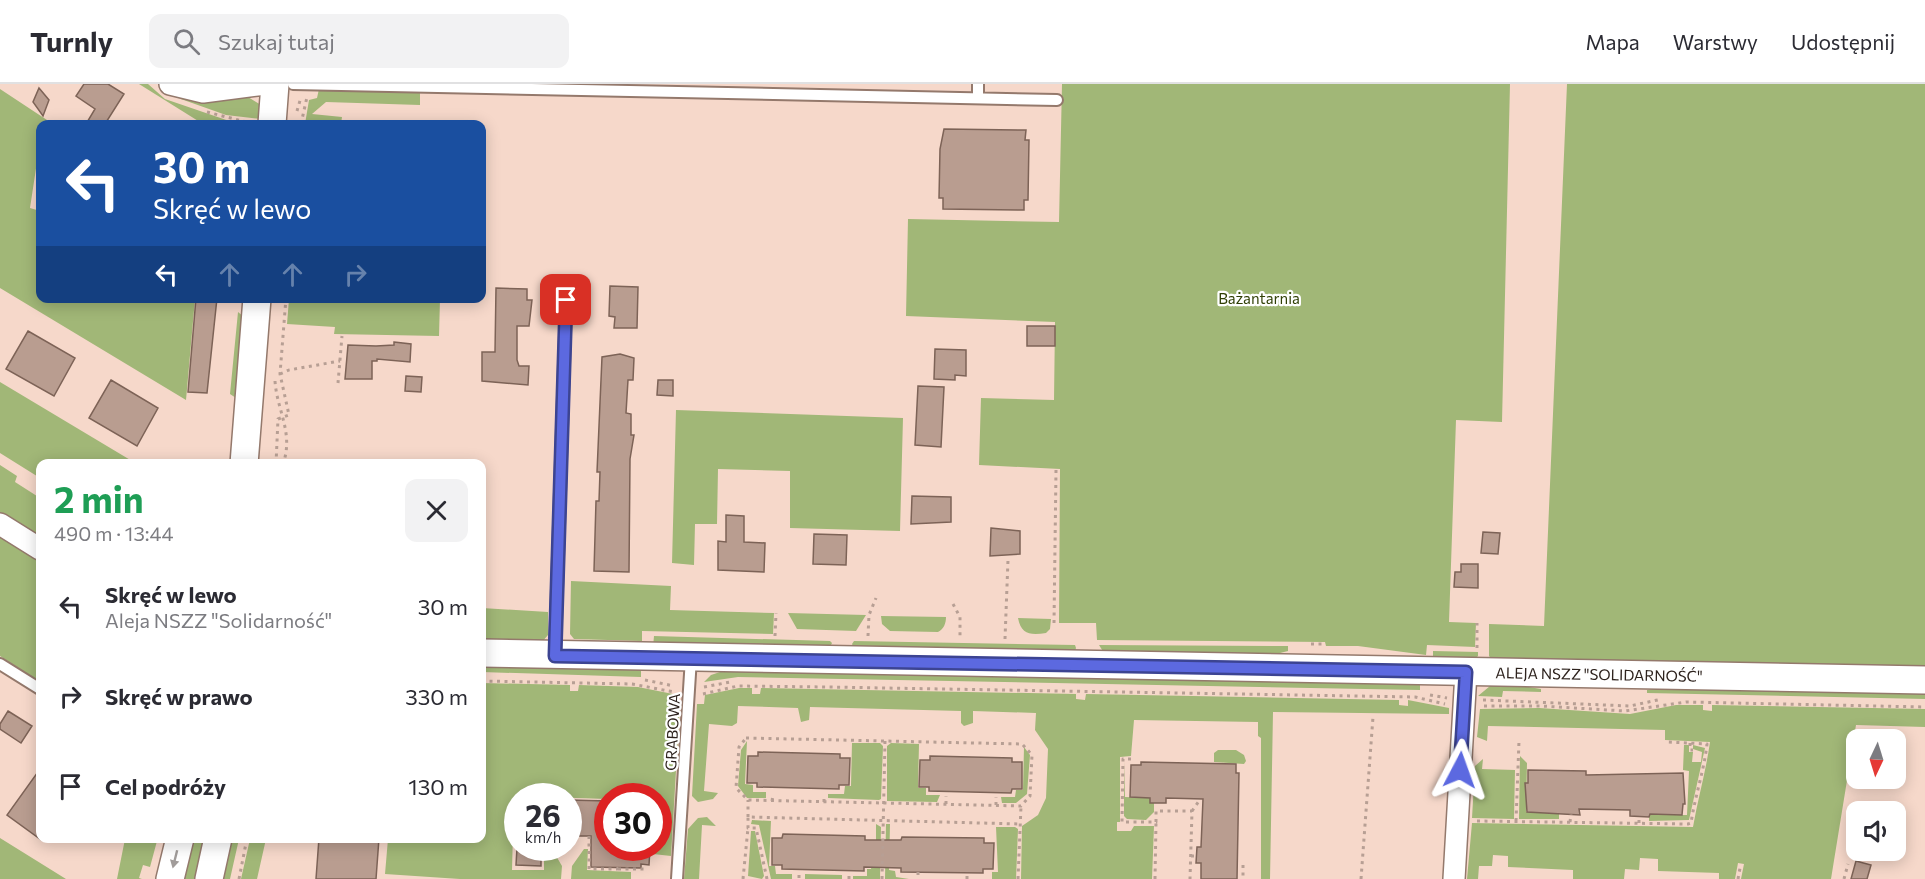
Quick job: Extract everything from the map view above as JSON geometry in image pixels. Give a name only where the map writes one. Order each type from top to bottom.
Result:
[{"type":"street","points":[[170,84],[203,92],[266,84]]},
{"type":"street","points":[[272,120],[275,84]]},
{"type":"street","points":[[244,459],[257,303]]},
{"type":"street","points":[[0,524],[36,546]]},
{"type":"street","name":"ALEJA NSZZ \"SOLIDARNOŚĆ\"","points":[[486,653],[691,658],[1471,661],[1925,680]]},
{"type":"street","points":[[1454,879],[1464,709],[1471,661]]},
{"type":"street","points":[[170,879],[179,843]]},
{"type":"street","points":[[209,879],[217,843]]},
{"type":"lane","points":[[293,84],[1057,100]]},
{"type":"lane","points":[[978,84],[978,97]]},
{"type":"lane","points":[[555,656],[566,300]]},
{"type":"lane","name":"GRABOWA","points":[[677,879],[691,658]]},
{"type":"lane","points":[[0,664],[36,686]]},
{"type":"path","points":[[297,120],[307,85]]},
{"type":"path","points":[[302,120],[307,85]]},
{"type":"path","points":[[281,303],[275,374],[278,399],[284,416],[288,441],[284,459]]},
{"type":"path","points":[[276,459],[278,419],[289,415],[280,374],[286,303]]},
{"type":"path","points":[[338,383],[342,336]]},
{"type":"path","points":[[280,374],[289,370],[340,361]]},
{"type":"path","points":[[1054,623],[1056,470]]},
{"type":"path","points":[[1005,639],[1008,560]]},
{"type":"path","points":[[868,636],[868,615],[876,598]]},
{"type":"path","points":[[953,604],[960,617],[960,638]]},
{"type":"path","points":[[775,636],[776,614]]},
{"type":"path","points":[[1471,661],[1477,623]]},
{"type":"path","points":[[486,681],[638,684],[689,698],[698,698],[702,694],[738,686],[1415,697],[1464,709],[1529,705],[1625,711],[1686,702],[1925,707]]},
{"type":"path","points":[[1361,879],[1373,717]]},
{"type":"path","points":[[1018,879],[1021,806],[1029,796],[1032,755],[1022,744],[746,738],[739,747],[736,788],[748,800],[1021,806]]},
{"type":"path","points":[[882,879],[885,741]]},
{"type":"path","points":[[1516,821],[1519,741]]},
{"type":"path","points":[[1469,821],[1691,823],[1695,792],[1704,768],[1707,744],[1666,742]]},
{"type":"path","points":[[1690,743],[1690,750],[1693,750]]},
{"type":"path","points":[[1131,759],[1123,759],[1122,822],[1155,822]]},
{"type":"path","points":[[772,795],[772,801]]},
{"type":"path","points":[[824,795],[824,802]]},
{"type":"path","points":[[946,796],[946,804]]},
{"type":"path","points":[[996,797],[996,806]]},
{"type":"path","points":[[743,879],[748,800]]},
{"type":"path","points":[[1190,879],[1192,811],[1199,801]]},
{"type":"path","points":[[1155,879],[1155,811],[1192,811]]},
{"type":"path","points":[[1570,822],[1571,814]]},
{"type":"path","points":[[1639,816],[1639,823]]},
{"type":"path","points":[[748,817],[1020,824]]},
{"type":"path","points":[[748,828],[756,828],[767,879]]},
{"type":"path","points":[[589,836],[589,869],[644,869]]},
{"type":"path","points":[[238,879],[246,843]]},
{"type":"path","points":[[1191,856],[1198,856]]},
{"type":"path","points":[[617,869],[628,861]]},
{"type":"path","points":[[1844,879],[1848,864]]},
{"type":"path","points":[[1243,865],[1243,879]]},
{"type":"path","points":[[1738,879],[1740,868]]},
{"type":"path","points":[[967,879],[968,871]]},
{"type":"path","points":[[918,872],[918,879]]},
{"type":"green space","points":[[139,84],[148,84],[165,99],[226,120],[197,120]]},
{"type":"green space","name":"Bażantarnia","points":[[1062,84],[1510,84],[1502,422],[1456,420],[1449,622],[1476,623],[1475,647],[1427,645],[1426,655],[1358,646],[1326,646],[1325,642],[1097,640],[1096,623],[1059,623],[1060,469],[979,465],[981,398],[1054,400],[1055,322],[906,316],[908,219],[1059,222]]},
{"type":"green space","points":[[1567,84],[1925,84],[1925,669],[1494,662],[1489,656],[1489,624],[1544,626]]},
{"type":"green space","points":[[0,89],[47,120],[36,120],[36,168],[30,208],[36,210],[36,303],[195,303],[186,400],[0,288]]},
{"type":"green space","points":[[319,89],[420,92],[420,105],[326,102],[312,114],[342,117],[342,120],[306,120],[309,100],[317,98]]},
{"type":"green space","points":[[248,97],[261,105],[261,119],[226,115],[178,98],[207,102]]},
{"type":"green space","points":[[289,303],[440,303],[439,336],[334,334],[335,327],[287,324]]},
{"type":"green space","points":[[238,312],[244,317],[236,398],[230,394]]},
{"type":"green space","points":[[0,382],[129,459],[36,459],[36,476],[0,453]]},
{"type":"green space","points":[[676,410],[903,418],[900,531],[790,528],[790,471],[718,469],[717,524],[695,524],[694,565],[672,563]]},
{"type":"green space","points":[[0,465],[17,476],[15,482],[36,495],[36,537],[0,514]]},
{"type":"green space","points":[[0,530],[36,552],[36,679],[0,656]]},
{"type":"green space","points":[[571,581],[671,586],[670,610],[774,613],[773,634],[642,631],[642,641],[574,639],[570,634]]},
{"type":"green space","points":[[486,608],[548,612],[548,635],[542,642],[486,642]]},
{"type":"green space","points":[[788,613],[866,615],[856,631],[797,629]]},
{"type":"green space","points":[[881,616],[946,617],[946,621],[938,632],[890,631],[882,624]]},
{"type":"green space","points":[[1018,618],[1051,619],[1050,629],[1046,633],[1028,633],[1019,624]]},
{"type":"green space","points":[[654,636],[830,641],[832,643],[830,647],[653,647]]},
{"type":"green space","points":[[854,641],[1075,645],[1076,648],[1075,651],[854,648],[852,644]]},
{"type":"green space","points":[[1099,645],[1288,646],[1288,651],[1268,656],[1104,653]]},
{"type":"green space","points":[[1433,651],[1478,652],[1478,656],[1472,662],[1433,661]]},
{"type":"green space","points":[[486,665],[641,669],[641,677],[486,672]]},
{"type":"green space","points":[[723,671],[1420,683],[1420,690],[738,677],[704,682],[711,675]]},
{"type":"green space","points":[[486,683],[570,685],[570,691],[578,691],[579,685],[638,687],[673,694],[674,703],[680,703],[672,839],[672,783],[594,783],[594,799],[582,798],[582,783],[504,783],[504,861],[512,861],[512,870],[544,870],[544,861],[559,861],[562,866],[561,879],[460,879],[385,874],[388,843],[486,843]]},
{"type":"green space","points":[[1510,684],[1541,689],[1541,692],[1503,691],[1502,697],[1478,696],[1490,686]]},
{"type":"green space","points":[[1671,687],[1925,692],[1925,699],[1647,693],[1647,690]]},
{"type":"green space","points":[[739,688],[752,688],[752,694],[760,694],[761,688],[1076,694],[1076,699],[1085,700],[1086,694],[1399,700],[1399,705],[1408,706],[1408,700],[1449,708],[1449,714],[1273,712],[1270,879],[1261,879],[1261,738],[1258,736],[1258,722],[1134,720],[1131,756],[1120,757],[1120,822],[1117,822],[1117,831],[1131,831],[1134,826],[1154,826],[1152,879],[1021,879],[1022,826],[1038,815],[1046,798],[1048,749],[1035,730],[1036,713],[973,711],[973,723],[964,726],[961,723],[961,711],[810,707],[809,720],[801,722],[798,708],[738,706],[737,723],[732,726],[709,724],[704,791],[718,793],[713,799],[698,802],[692,796],[697,704],[704,704],[705,695]]},
{"type":"green space","points":[[1676,705],[1703,705],[1703,710],[1712,711],[1712,705],[1925,709],[1925,727],[1856,725],[1855,729],[1846,729],[1846,787],[1831,879],[1741,879],[1744,864],[1738,863],[1735,879],[1719,879],[1719,873],[1658,871],[1658,859],[1640,858],[1639,870],[1625,869],[1624,879],[1573,879],[1573,870],[1508,867],[1508,856],[1493,855],[1492,866],[1479,866],[1478,879],[1467,879],[1472,823],[1693,827],[1710,742],[1665,740],[1665,730],[1488,726],[1487,741],[1477,737],[1480,709],[1539,708],[1630,714]]},
{"type":"green space","points":[[747,741],[745,784],[753,785],[753,792],[766,792],[766,798],[747,798],[738,786],[741,750]]},
{"type":"green space","points":[[852,743],[880,743],[883,746],[881,799],[879,800],[828,798],[828,794],[844,794],[845,786],[851,786]]},
{"type":"green space","points":[[891,743],[919,744],[918,788],[926,788],[926,795],[940,795],[937,802],[887,801],[887,746]]},
{"type":"green space","points":[[1684,745],[1689,745],[1689,752],[1693,752],[1692,762],[1701,762],[1702,752],[1693,749],[1693,745],[1705,748],[1689,820],[1649,821],[1649,815],[1687,815],[1689,771],[1683,770]]},
{"type":"green space","points":[[1024,747],[1030,755],[1027,794],[1016,803],[1002,803],[1001,797],[1015,797],[1016,790],[1023,790]]},
{"type":"green space","points":[[1218,750],[1236,750],[1244,755],[1246,761],[1244,764],[1214,762],[1214,753]]},
{"type":"green space","points":[[1520,756],[1527,763],[1526,812],[1559,813],[1559,819],[1519,819]]},
{"type":"green space","points":[[1483,759],[1482,769],[1515,770],[1514,819],[1472,818],[1475,766]]},
{"type":"green space","points":[[1124,761],[1125,797],[1154,798],[1154,812],[1146,820],[1127,819],[1124,816]]},
{"type":"green space","points":[[707,817],[716,826],[702,825],[699,879],[684,879],[688,829],[698,818]]},
{"type":"green space","points":[[752,820],[771,821],[769,866],[775,866],[776,874],[792,874],[792,879],[771,879],[759,825],[751,824]]},
{"type":"green space","points":[[876,824],[881,827],[880,879],[853,879],[853,876],[867,876],[867,869],[871,869],[872,864],[876,864]]},
{"type":"green space","points":[[886,824],[890,824],[889,870],[895,871],[896,877],[909,879],[885,879]]},
{"type":"green space","points":[[996,827],[1018,829],[1016,879],[992,879],[992,872],[998,872]]},
{"type":"green space","points":[[751,831],[755,831],[764,876],[762,879],[748,876]]},
{"type":"green space","points":[[0,838],[66,879],[0,879]]},
{"type":"green space","points":[[124,843],[156,843],[150,867],[143,865],[139,878],[142,879],[117,879]]},
{"type":"green space","points":[[190,843],[206,843],[197,879],[181,879]]},
{"type":"green space","points":[[228,843],[238,843],[230,879],[220,879]]},
{"type":"green space","points":[[249,843],[265,843],[257,879],[241,879]]},
{"type":"green space","points":[[588,849],[587,870],[631,872],[631,879],[571,879],[572,866],[576,861],[582,861],[582,852]]},
{"type":"green space","points":[[805,874],[842,875],[842,879],[805,879]]},
{"type":"building","points":[[84,84],[108,84],[124,94],[108,120],[88,120],[95,109],[76,96]]},
{"type":"building","points":[[39,88],[49,100],[43,116],[33,102]]},
{"type":"building","points":[[944,129],[1026,130],[1025,140],[1029,140],[1028,200],[1024,200],[1024,210],[943,209],[943,198],[939,198],[940,149]]},
{"type":"building","points":[[610,286],[638,287],[637,328],[614,328],[615,317],[609,316]]},
{"type":"building","points":[[496,288],[527,289],[527,300],[532,300],[529,326],[517,326],[517,360],[519,366],[529,366],[528,385],[482,381],[482,352],[495,352]]},
{"type":"building","points":[[196,303],[216,303],[207,393],[188,392]]},
{"type":"building","points":[[1027,326],[1055,326],[1055,346],[1027,346]]},
{"type":"building","points":[[28,331],[75,358],[54,396],[6,369]]},
{"type":"building","points":[[394,342],[411,344],[410,362],[377,359],[377,361],[372,361],[372,379],[345,379],[348,345],[394,345]]},
{"type":"building","points":[[935,349],[966,350],[966,376],[955,375],[955,380],[934,379]]},
{"type":"building","points":[[620,354],[634,358],[633,380],[628,380],[626,413],[631,414],[631,435],[634,435],[630,459],[629,572],[594,571],[596,501],[599,501],[600,472],[597,472],[602,357]]},
{"type":"building","points":[[406,376],[422,377],[421,392],[405,391]]},
{"type":"building","points":[[111,380],[158,408],[137,446],[89,418]]},
{"type":"building","points":[[658,380],[673,380],[673,396],[657,395]]},
{"type":"building","points":[[918,386],[944,387],[941,447],[915,445]]},
{"type":"building","points":[[912,496],[951,497],[951,522],[911,524]]},
{"type":"building","points":[[726,515],[744,516],[744,542],[765,543],[764,572],[718,570],[718,541],[726,542]]},
{"type":"building","points":[[991,528],[1020,531],[1020,554],[990,556]]},
{"type":"building","points":[[1483,532],[1500,533],[1498,554],[1481,553]]},
{"type":"building","points":[[814,534],[847,535],[846,565],[813,564]]},
{"type":"building","points":[[1461,564],[1478,564],[1478,588],[1454,587],[1455,572],[1461,572]]},
{"type":"building","points":[[8,711],[32,726],[21,743],[0,729],[0,724]]},
{"type":"building","points":[[758,752],[840,754],[840,758],[850,758],[849,785],[839,785],[839,789],[757,787],[757,783],[747,783],[748,756],[758,756]]},
{"type":"building","points":[[930,756],[1012,758],[1012,762],[1022,762],[1022,789],[1012,789],[1011,793],[929,791],[929,787],[919,787],[920,760],[930,760]]},
{"type":"building","points":[[1141,762],[1236,764],[1236,773],[1239,773],[1237,879],[1201,879],[1201,863],[1196,863],[1197,847],[1201,847],[1203,799],[1166,798],[1166,803],[1150,803],[1150,798],[1130,797],[1131,765],[1141,765]]},
{"type":"building","points":[[1528,770],[1586,771],[1586,775],[1683,773],[1685,804],[1683,804],[1682,815],[1650,814],[1649,817],[1630,816],[1630,810],[1579,809],[1580,815],[1527,812],[1525,783],[1528,783]]},
{"type":"building","points":[[36,775],[36,836],[7,815]]},
{"type":"building","points":[[582,800],[594,801],[594,861],[649,861],[649,865],[641,864],[641,868],[591,867],[591,836],[582,836]]},
{"type":"building","points":[[783,834],[865,836],[865,840],[901,840],[902,837],[984,838],[984,843],[994,843],[993,869],[983,869],[983,873],[901,872],[901,868],[864,867],[864,871],[782,869],[782,865],[772,865],[772,838],[782,838]]},
{"type":"building","points":[[319,843],[379,843],[376,879],[316,879]]},
{"type":"building","points":[[516,861],[541,861],[541,866],[516,865]]},
{"type":"building","points":[[1856,861],[1871,865],[1867,879],[1851,879]]},
{"type":"route","points":[[566,300],[555,656],[1466,672],[1460,770]]}]
